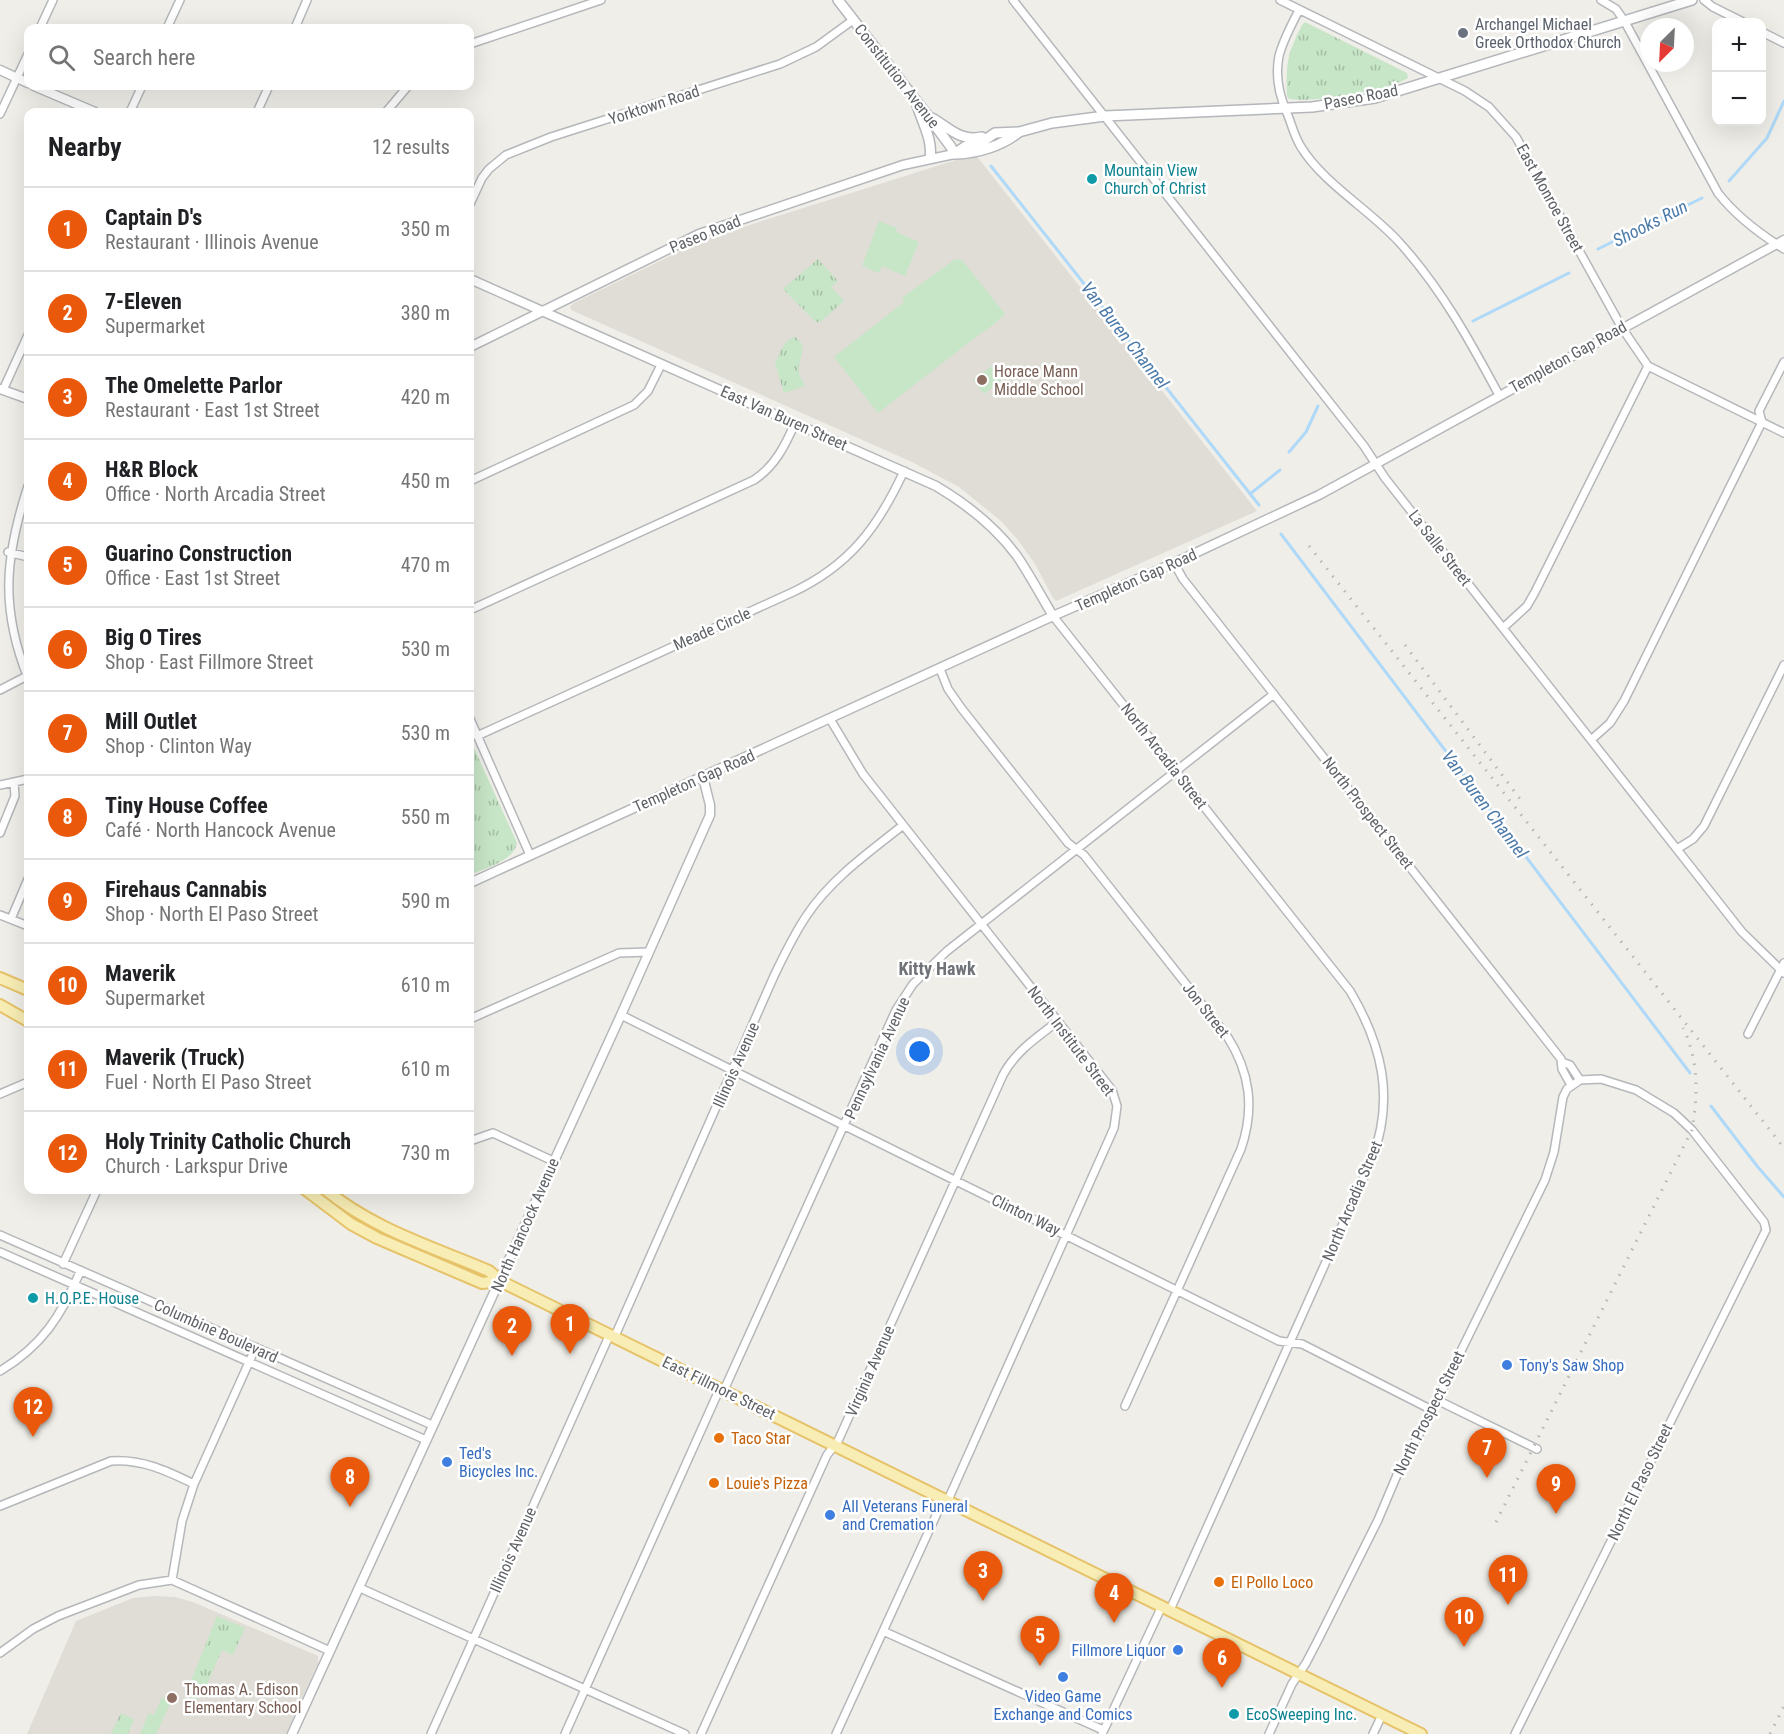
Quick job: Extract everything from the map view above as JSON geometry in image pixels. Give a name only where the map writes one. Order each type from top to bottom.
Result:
[{"type":"main road","name":"Constitution Avenue","points":[[838,0],[916,99],[954,154]]},
{"type":"main road","name":"Paseo Road","points":[[954,154],[966,146],[982,142],[995,133],[1019,132],[1052,123],[1105,116],[1335,105],[1360,101],[1692,0]]},
{"type":"main road","points":[[916,99],[932,150],[930,158]]},
{"type":"main road","points":[[928,116],[964,137],[980,138],[995,133]]},
{"type":"main road","name":"Paseo Road","points":[[954,154],[970,153],[1007,141],[1019,132]]},
{"type":"main road","points":[[0,978],[24,988]]},
{"type":"main road","points":[[0,1004],[24,1011]]},
{"type":"main road","points":[[0,1004],[24,1019]]},
{"type":"main road","name":"East Fillmore Street","points":[[311,1194],[351,1224],[377,1238],[482,1283],[500,1281]]},
{"type":"main road","name":"East Fillmore Street","points":[[331,1194],[357,1213],[382,1226],[489,1270],[500,1281],[1421,1734]]},
{"type":"street","points":[[42,24],[52,0]]},
{"type":"street","points":[[169,24],[180,0]]},
{"type":"street","points":[[297,24],[308,0]]},
{"type":"street","points":[[474,43],[601,0]]},
{"type":"street","name":"La Salle Street","points":[[1013,0],[1358,438],[1376,465],[1742,932],[1783,969]]},
{"type":"street","name":"East Monroe Street","points":[[1280,0],[1296,5],[1471,94],[1489,107],[1516,137],[1622,328],[1648,366],[1784,433]]},
{"type":"street","points":[[1601,0],[1616,9],[1624,22],[1718,193],[1728,206],[1781,244]]},
{"type":"street","points":[[1704,0],[1735,18]]},
{"type":"street","points":[[1296,5],[1279,57],[1279,92],[1294,134],[1309,159],[1385,228],[1431,281],[1464,330],[1499,395]]},
{"type":"street","name":"Yorktown Road","points":[[474,195],[489,169],[506,155],[528,145],[780,64],[816,47],[854,20]]},
{"type":"street","points":[[1766,34],[1784,43]]},
{"type":"street","points":[[0,114],[24,64]]},
{"type":"street","points":[[0,70],[24,81]]},
{"type":"street","points":[[43,90],[86,108]]},
{"type":"street","points":[[132,108],[140,90]]},
{"type":"street","points":[[259,108],[267,90]]},
{"type":"street","points":[[389,108],[405,90]]},
{"type":"street","name":"Paseo Road","points":[[474,345],[699,234],[903,165],[954,154]]},
{"type":"street","name":"Templeton Gap Road","points":[[474,881],[1319,495],[1622,328],[1781,244]]},
{"type":"street","name":"East Van Buren Street","points":[[474,281],[904,471],[957,498],[986,521],[1018,558],[1053,616]]},
{"type":"street","points":[[24,343],[2,390],[24,398]]},
{"type":"street","points":[[1590,740],[1618,714],[1762,422],[1759,411],[1784,362]]},
{"type":"street","points":[[474,479],[634,405],[648,391],[662,365]]},
{"type":"street","points":[[1503,628],[1527,606],[1535,592],[1648,366]]},
{"type":"street","points":[[474,608],[754,480],[766,472],[778,458],[795,423]]},
{"type":"street","name":"Meade Circle","points":[[477,736],[794,592],[826,574],[854,551],[866,536],[886,508],[904,471]]},
{"type":"street","points":[[24,499],[4,570],[4,606],[14,649],[24,669]]},
{"type":"street","points":[[8,552],[24,556]]},
{"type":"street","name":"North Prospect Street","points":[[1174,563],[1183,579],[1562,1062],[1570,1065],[1580,1080]]},
{"type":"street","name":"North Arcadia Street","points":[[1053,616],[1350,991],[1366,1020],[1379,1053],[1384,1096],[1383,1119],[1377,1146],[1290,1342],[1166,1608],[1103,1732]]},
{"type":"street","points":[[1677,849],[1693,839],[1704,826],[1784,665]]},
{"type":"street","name":"Jon Street","points":[[940,669],[948,689],[962,710],[1068,843],[1084,855],[1227,1036],[1240,1059],[1248,1083],[1249,1118],[1241,1149],[1179,1291],[1125,1406]]},
{"type":"street","points":[[0,690],[24,679]]},
{"type":"street","name":"Pennsylvania Avenue","points":[[565,1734],[905,996],[934,962],[980,924],[1274,694]]},
{"type":"street","name":"North Institute Street","points":[[830,719],[862,774],[1112,1090],[1117,1106],[1114,1128],[1067,1235],[836,1734]]},
{"type":"street","points":[[474,729],[530,855]]},
{"type":"street","name":"North Hancock Avenue","points":[[292,1734],[710,815],[710,805],[703,777]]},
{"type":"street","points":[[0,785],[24,780]]},
{"type":"street","points":[[0,833],[15,796],[14,782]]},
{"type":"street","name":"Illinois Avenue","points":[[431,1734],[734,1071],[778,968],[808,914],[841,876],[902,826]]},
{"type":"street","points":[[11,919],[24,888]]},
{"type":"street","points":[[0,915],[24,924]]},
{"type":"street","points":[[474,1017],[619,953],[648,952]]},
{"type":"street","points":[[1748,1034],[1783,969]]},
{"type":"street","name":"Clinton Way","points":[[621,1015],[1279,1341],[1302,1344],[1432,1410]]},
{"type":"street","name":"Virginia Avenue","points":[[701,1734],[827,1455],[835,1446],[1008,1065],[1020,1052],[1057,1022]]},
{"type":"street","name":"North Prospect Street","points":[[1269,1734],[1292,1684],[1318,1640],[1378,1520],[1397,1475],[1432,1410],[1545,1180],[1554,1152],[1563,1097],[1571,1085],[1562,1069],[1562,1062]]},
{"type":"street","name":"North El Paso Street","points":[[1515,1734],[1766,1230],[1764,1222],[1692,1130],[1674,1113],[1651,1098],[1621,1084],[1601,1079],[1580,1080]]},
{"type":"street","points":[[1571,1085],[1580,1080]]},
{"type":"street","points":[[0,1094],[24,1084]]},
{"type":"street","points":[[474,1140],[494,1133],[553,1161]]},
{"type":"street","points":[[63,1264],[95,1194]]},
{"type":"street","name":"Columbine Boulevard","points":[[0,1235],[432,1425]]},
{"type":"street","name":"Columbine Boulevard","points":[[0,1252],[426,1440]]},
{"type":"street","points":[[0,1371],[39,1342],[53,1325],[80,1272]]},
{"type":"street","points":[[172,1580],[182,1521],[194,1484],[255,1349]]},
{"type":"street","points":[[1437,1400],[1537,1449]]},
{"type":"street","points":[[0,1506],[111,1461],[128,1460],[146,1463],[194,1484]]},
{"type":"street","points":[[0,1653],[33,1629],[58,1616],[139,1585],[172,1580],[330,1652]]},
{"type":"street","points":[[360,1588],[685,1734]]},
{"type":"street","points":[[883,1631],[1103,1732]]},
{"type":"street","points":[[1373,1734],[1382,1715]]},
{"type":"shaded area","name":"Horace Mann Middle School","points":[[975,154],[1257,511],[1056,601],[1018,540],[1001,521],[959,487],[912,462],[571,310],[570,306],[574,303],[705,239]]},
{"type":"shaded area","name":"Thomas A. Edison Elementary School","points":[[175,1597],[193,1602],[318,1656],[318,1663],[286,1734],[27,1734],[76,1621],[133,1598]]},
{"type":"green space","points":[[1305,22],[1407,73],[1408,78],[1398,83],[1350,95],[1289,99],[1287,96],[1288,59],[1297,35]]},
{"type":"green space","points":[[879,221],[897,228],[896,232],[919,242],[905,276],[882,266],[879,273],[862,266]]},
{"type":"green space","points":[[818,259],[838,281],[831,287],[844,301],[820,322],[816,322],[783,289]]},
{"type":"green space","points":[[955,259],[962,260],[1005,314],[878,413],[834,357],[904,302],[902,298]]},
{"type":"green space","points":[[795,337],[802,344],[799,373],[805,386],[784,393],[775,363],[785,344]]},
{"type":"green space","points":[[992,366],[1003,379],[984,394],[973,380]]},
{"type":"green space","points":[[474,748],[517,843],[510,855],[474,873]]},
{"type":"green space","points":[[217,1616],[245,1628],[233,1655],[222,1650],[204,1691],[200,1692],[197,1701],[185,1696]]},
{"type":"green space","points":[[162,1697],[171,1702],[156,1734],[140,1734],[149,1713],[154,1715]]},
{"type":"green space","points":[[121,1713],[134,1719],[128,1734],[111,1734]]},
{"type":"waterway","name":"Shooks Run","points":[[1729,181],[1767,138],[1784,101]]},
{"type":"waterway","name":"Van Buren Channel","points":[[991,166],[1259,505]]},
{"type":"waterway","name":"Shooks Run","points":[[1598,249],[1702,198]]},
{"type":"waterway","name":"Shooks Run","points":[[1473,321],[1569,273]]},
{"type":"waterway","name":"Shooks Run","points":[[1289,452],[1306,432],[1318,406]]},
{"type":"waterway","name":"Shooks Run","points":[[1250,494],[1280,470]]},
{"type":"waterway","name":"Van Buren Channel","points":[[1281,534],[1690,1073]]},
{"type":"waterway","name":"Van Buren Channel","points":[[1711,1106],[1784,1197]]},
{"type":"railway","points":[[1309,546],[1784,1148]]},
{"type":"railway","points":[[1405,645],[1523,803]]},
{"type":"railway","points":[[1496,1522],[1692,1130],[1696,1078],[1692,1053],[1683,1028]]},
{"type":"railway","points":[[1770,1734],[1784,1706]]},
{"type":"place","name":"Archangel Michael Greek Orthodox Church","points":[[1463,33]]},
{"type":"place","name":"Mountain View Church of Christ","points":[[1092,179]]},
{"type":"place","name":"Horace Mann Middle School","points":[[982,380]]},
{"type":"place","name":"H.O.P.E. House","points":[[33,1298]]},
{"type":"place","name":"Captain D's","points":[[570,1354]]},
{"type":"place","name":"7-Eleven","points":[[512,1356]]},
{"type":"place","name":"Tony's Saw Shop","points":[[1507,1365]]},
{"type":"place","name":"Holy Trinity Catholic Church","points":[[33,1437]]},
{"type":"place","name":"Taco Star","points":[[719,1438]]},
{"type":"place","name":"Ted's Bicycles Inc.","points":[[447,1462]]},
{"type":"place","name":"Mill Outlet","points":[[1487,1478]]},
{"type":"place","name":"Louie's Pizza","points":[[714,1483]]},
{"type":"place","name":"Tiny House Coffee","points":[[350,1507]]},
{"type":"place","name":"Firehaus Cannabis","points":[[1556,1514]]},
{"type":"place","name":"All Veterans Funeral and Cremation","points":[[830,1515]]},
{"type":"place","name":"El Pollo Loco","points":[[1219,1582]]},
{"type":"place","name":"The Omelette Parlor","points":[[983,1601]]},
{"type":"place","name":"Maverik (Truck)","points":[[1508,1605]]},
{"type":"place","name":"H&R Block","points":[[1114,1623]]},
{"type":"place","name":"Maverik","points":[[1464,1647]]},
{"type":"place","name":"Fillmore Liquor","points":[[1178,1650]]},
{"type":"place","name":"Guarino Construction","points":[[1040,1666]]},
{"type":"place","name":"Video Game Exchange and Comics","points":[[1063,1677]]},
{"type":"place","name":"Big O Tires","points":[[1222,1688]]},
{"type":"place","name":"Thomas A. Edison Elementary School","points":[[172,1698]]},
{"type":"place","name":"EcoSweeping Inc.","points":[[1234,1714]]},
{"type":"district","name":"Kitty Hawk","points":[[937,968]]}]
